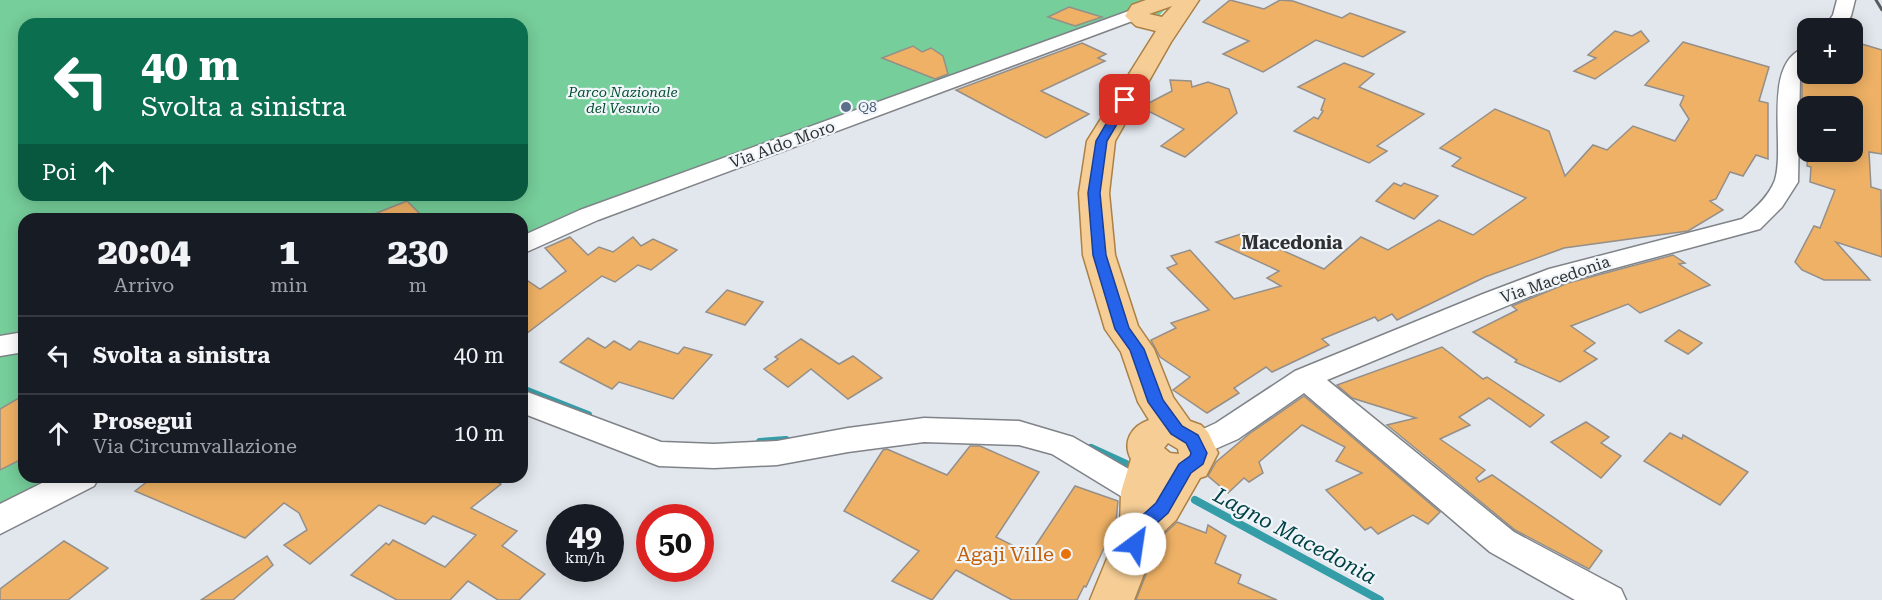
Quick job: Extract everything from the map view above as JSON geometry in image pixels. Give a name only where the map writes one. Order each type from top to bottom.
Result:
[{"type":"main road","points":[[1112,600],[1162,466],[1119,353],[1122,329],[1099,255],[1094,193],[1101,141],[1155,20],[1188,0]]},
{"type":"street","points":[[1840,18],[1846,0]]},
{"type":"street","name":"Via Aldo Moro","points":[[528,243],[589,215],[674,183],[1113,23],[1155,20]]},
{"type":"street","name":"Via Macedonia","points":[[1162,466],[1227,431],[1305,378],[1558,274],[1751,224],[1764,214],[1785,186],[1788,174],[1790,78],[1797,61]]},
{"type":"street","points":[[0,346],[18,343]]},
{"type":"street","points":[[1305,378],[1502,542],[1608,600]]},
{"type":"street","points":[[528,402],[659,454],[714,456],[777,453],[848,440],[924,430],[1019,433],[1062,445],[1162,466]]},
{"type":"street","points":[[0,520],[71,483]]},
{"type":"green space","name":"Parco Nazionale del Vesuvio","points":[[0,0],[1173,0],[1159,16],[1110,27],[602,215],[528,251],[528,213],[18,213],[18,483],[84,483],[0,528]]},
{"type":"building","points":[[1230,0],[1264,9],[1280,0],[1293,1],[1342,18],[1350,13],[1405,32],[1363,57],[1316,40],[1263,72],[1223,54],[1249,41],[1203,22]]},
{"type":"building","points":[[1069,7],[1102,17],[1075,26],[1048,17]]},
{"type":"building","points":[[1615,31],[1632,36],[1641,31],[1649,41],[1595,79],[1574,71],[1596,58],[1588,55]]},
{"type":"building","points":[[1683,42],[1769,67],[1759,101],[1768,103],[1768,159],[1756,155],[1743,176],[1730,172],[1716,199],[1710,201],[1723,210],[1688,231],[1564,248],[1485,277],[1397,320],[1392,314],[1378,321],[1375,317],[1322,339],[1329,345],[1272,372],[1266,367],[1234,388],[1239,393],[1207,413],[1173,390],[1190,377],[1160,357],[1151,340],[1176,328],[1171,323],[1209,310],[1167,268],[1177,264],[1171,256],[1190,250],[1234,299],[1281,286],[1267,278],[1279,271],[1216,242],[1244,233],[1324,269],[1361,237],[1388,250],[1439,220],[1473,235],[1526,198],[1452,166],[1461,158],[1440,148],[1495,109],[1549,131],[1565,176],[1593,145],[1607,150],[1633,126],[1675,141],[1689,119],[1680,105],[1684,96],[1645,85]]},
{"type":"building","points":[[1082,43],[1106,54],[1098,58],[1105,61],[1041,91],[1089,114],[1046,138],[956,90]]},
{"type":"building","points":[[1863,44],[1882,50],[1882,154],[1869,152],[1871,187],[1881,190],[1882,257],[1836,242],[1870,280],[1824,280],[1802,270],[1795,262],[1814,226],[1820,228],[1835,190],[1810,182],[1811,167],[1807,166],[1807,162],[1863,162],[1863,96],[1802,96],[1802,84],[1863,84]]},
{"type":"building","points":[[913,46],[922,52],[931,48],[943,56],[948,74],[935,79],[882,58]]},
{"type":"building","points":[[1344,63],[1374,74],[1359,87],[1424,114],[1377,146],[1387,151],[1369,163],[1294,131],[1314,117],[1318,119],[1323,111],[1321,110],[1325,99],[1298,87]]},
{"type":"building","points":[[1170,80],[1191,81],[1192,87],[1208,82],[1229,89],[1237,113],[1185,157],[1161,146],[1184,129],[1144,109],[1147,107],[1143,106],[1172,91]]},
{"type":"building","points":[[1394,183],[1401,186],[1404,183],[1438,196],[1414,219],[1376,201]]},
{"type":"building","points":[[407,201],[419,213],[377,213]]},
{"type":"building","points":[[570,237],[588,255],[599,247],[613,252],[633,237],[641,246],[653,239],[677,250],[651,270],[638,265],[615,282],[602,276],[528,332],[528,281],[540,289],[566,271],[545,248]]},
{"type":"building","points":[[1673,255],[1685,263],[1679,264],[1710,285],[1640,313],[1628,304],[1571,326],[1595,343],[1584,351],[1597,359],[1560,382],[1515,362],[1517,360],[1473,332],[1517,310],[1512,306],[1568,283]]},
{"type":"building","points":[[727,290],[763,302],[745,325],[706,312]]},
{"type":"building","points":[[1679,330],[1702,343],[1688,354],[1665,341]]},
{"type":"building","points":[[588,338],[605,348],[614,341],[630,350],[639,341],[678,354],[684,347],[712,355],[673,399],[619,382],[612,389],[560,362]]},
{"type":"building","points":[[801,339],[839,364],[853,356],[882,378],[848,399],[811,369],[788,387],[764,369],[778,359],[775,357]]},
{"type":"building","points":[[1442,347],[1483,379],[1487,377],[1544,415],[1530,427],[1489,398],[1459,417],[1470,425],[1440,439],[1485,470],[1476,478],[1479,482],[1492,475],[1602,551],[1589,569],[1515,530],[1387,425],[1416,418],[1352,398],[1337,385]]},
{"type":"building","points":[[1304,396],[1440,512],[1428,524],[1413,515],[1378,534],[1371,527],[1365,530],[1326,490],[1362,473],[1336,461],[1345,447],[1302,425],[1259,462],[1263,473],[1249,482],[1244,478],[1228,493],[1208,476],[1216,462],[1249,434]]},
{"type":"building","points":[[18,398],[18,461],[0,470],[0,409]]},
{"type":"building","points":[[1586,422],[1609,437],[1601,443],[1621,456],[1601,478],[1551,442]]},
{"type":"building","points":[[1670,433],[1682,439],[1683,435],[1748,472],[1720,505],[1644,461]]},
{"type":"building","points":[[970,446],[980,446],[1039,472],[996,537],[1030,554],[1075,486],[1118,501],[1116,522],[1086,587],[1084,586],[1077,600],[1012,600],[956,570],[932,600],[892,581],[919,551],[844,511],[883,450],[887,449],[947,475]]},
{"type":"building","points":[[145,483],[499,483],[501,484],[471,508],[517,531],[502,546],[545,574],[519,600],[498,600],[468,581],[450,600],[397,600],[351,575],[386,543],[389,545],[393,540],[445,567],[476,535],[433,516],[425,524],[379,505],[310,564],[284,545],[307,530],[299,513],[284,503],[245,538],[135,491]]},
{"type":"building","points":[[1177,522],[1206,533],[1208,525],[1226,536],[1215,563],[1241,575],[1238,583],[1277,600],[1136,600],[1160,538]]},
{"type":"building","points":[[64,541],[108,568],[68,600],[0,600],[0,589]]},
{"type":"building","points":[[267,556],[273,565],[233,600],[201,600]]},
{"type":"waterway","points":[[528,391],[588,415]]},
{"type":"waterway","points":[[760,442],[786,440]]},
{"type":"waterway","points":[[1091,448],[1126,464]]},
{"type":"waterway","name":"Lagno Macedonia","points":[[1195,500],[1380,600]]},
{"type":"railway","points":[[1876,0],[1882,10]]},
{"type":"place","name":"Q8","points":[[846,107]]},
{"type":"place","name":"Agaji Ville","points":[[1066,554]]},
{"type":"district","name":"Macedonia","points":[[1292,243]]},
{"type":"route","points":[[1125,100],[1101,141],[1094,193],[1099,255],[1122,329],[1137,349],[1156,402],[1176,430],[1192,439],[1199,453],[1192,465],[1185,469],[1162,508],[1141,527],[1135,544]]}]
